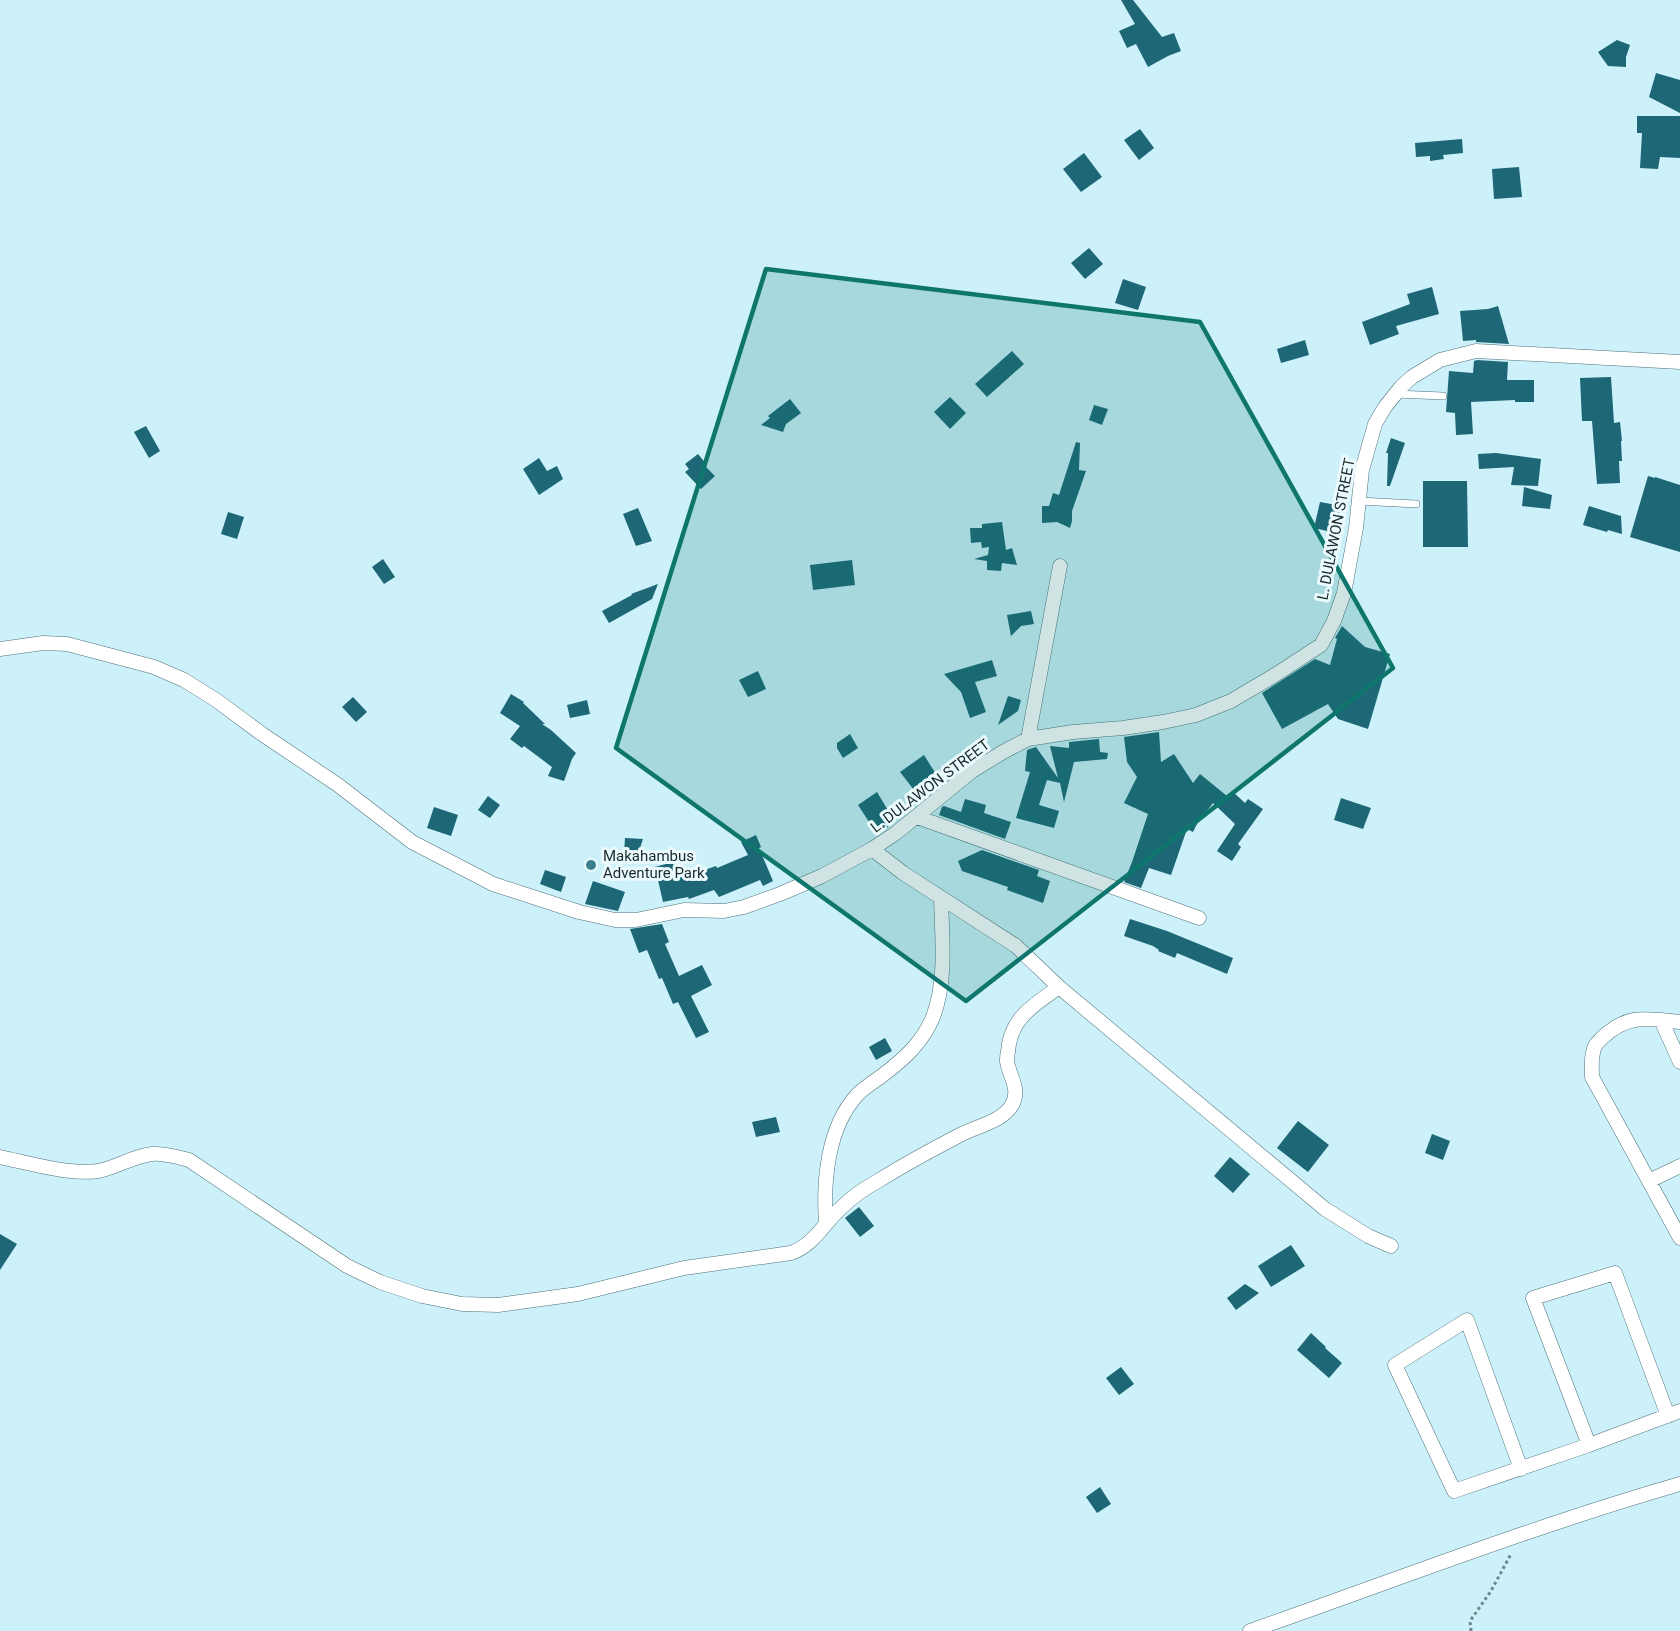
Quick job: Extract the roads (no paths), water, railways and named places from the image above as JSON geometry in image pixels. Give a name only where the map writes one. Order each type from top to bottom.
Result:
[{"type":"street","name":"L. DULAWON STREET","points":[[0,649],[43,643],[67,644],[154,668],[184,680],[338,785],[412,842],[493,884],[579,912],[615,920],[636,920],[684,910],[724,911],[744,907],[822,876],[872,849],[917,817],[972,771],[1028,739],[1163,722],[1196,714],[1231,701],[1321,645],[1334,621],[1344,593],[1362,470],[1375,424],[1395,394],[1412,376],[1440,360],[1476,351],[1680,362]]},
{"type":"street","points":[[1028,739],[1060,566]]},
{"type":"street","points":[[917,817],[1199,918]]},
{"type":"street","points":[[872,849],[941,899],[1016,946],[1059,987],[1325,1209],[1368,1236],[1391,1246]]},
{"type":"street","points":[[826,1224],[824,1197],[837,1126],[859,1093],[907,1056],[922,1038],[933,1016],[941,985],[941,899]]},
{"type":"street","points":[[0,1157],[84,1172],[99,1170],[151,1154],[168,1155],[189,1160],[347,1266],[380,1282],[422,1296],[462,1304],[498,1305],[578,1294],[684,1268],[801,1249],[810,1243],[840,1209],[877,1181],[963,1133],[1007,1112],[1014,1102],[1013,1077],[1007,1061],[1008,1044],[1014,1027],[1024,1012],[1059,987]]},
{"type":"street","points":[[1680,1022],[1630,1020],[1614,1027],[1596,1044],[1592,1054],[1593,1077],[1680,1238]]},
{"type":"street","points":[[1661,1020],[1680,1062]]},
{"type":"street","points":[[1649,1181],[1680,1166]]},
{"type":"street","points":[[1521,1469],[1467,1320],[1395,1365],[1454,1491],[1521,1469],[1589,1445],[1674,1413],[1615,1273],[1533,1298],[1589,1445]]},
{"type":"street","points":[[1250,1631],[1606,1505],[1680,1484]]},
{"type":"lane","points":[[1395,394],[1443,396]]},
{"type":"lane","points":[[1359,501],[1416,504]]},
{"type":"place","name":"Makahambus Adventure Park","points":[[591,865]]}]
